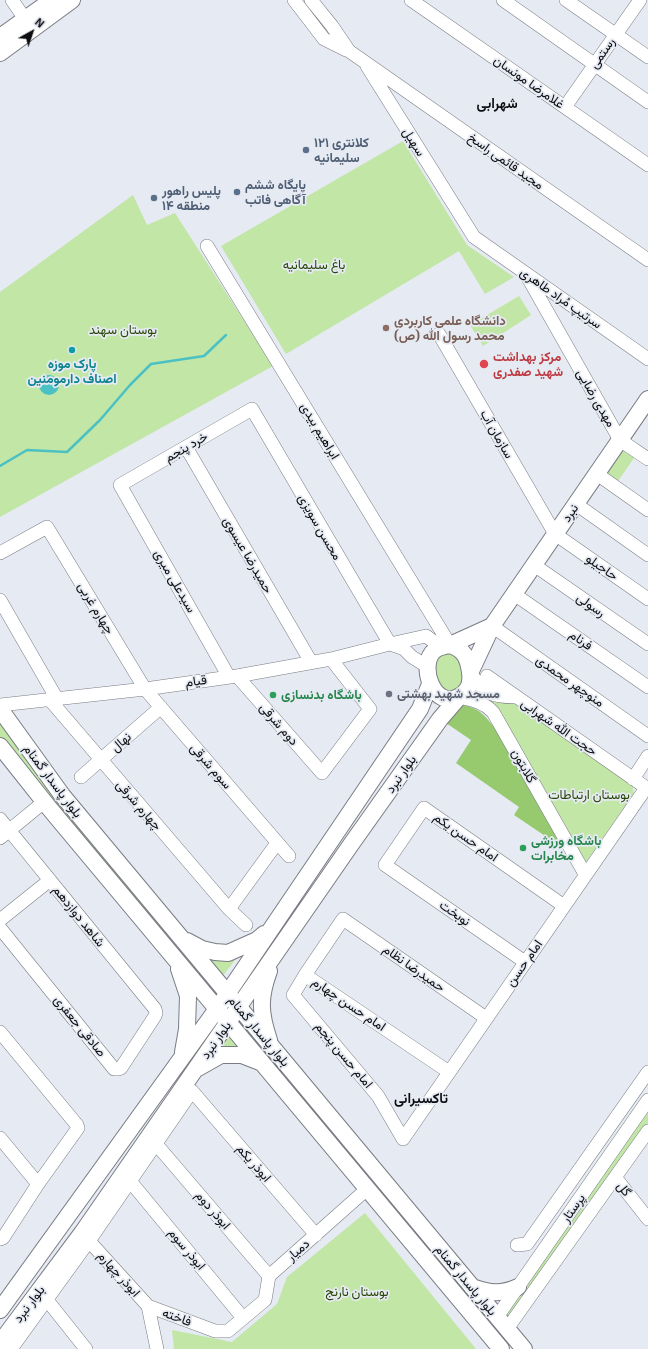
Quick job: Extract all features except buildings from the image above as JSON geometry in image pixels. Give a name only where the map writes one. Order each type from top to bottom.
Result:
[{"type":"main road","points":[[0,37],[52,0]]},
{"type":"main road","points":[[0,52],[72,0]]},
{"type":"main road","name":"نبرد","points":[[470,673],[492,626],[648,399]]},
{"type":"main road","points":[[446,646],[457,647],[467,656],[471,680],[465,693],[452,699],[445,698],[433,691],[429,678],[429,660],[432,654],[436,649],[492,626]]},
{"type":"main road","name":"بلوار نبرد","points":[[0,1310],[217,1009],[420,709],[429,678]]},
{"type":"main road","name":"بلوار نبرد","points":[[0,1343],[82,1232],[440,719],[459,697]]},
{"type":"main road","name":"بلوار پاسدار گمنام","points":[[0,709],[62,795],[472,1287],[511,1325],[524,1349]]},
{"type":"main road","name":"بلوار پاسدار گمنام","points":[[0,746],[50,809],[501,1349]]},
{"type":"main road","points":[[182,939],[202,949],[228,953],[257,940],[273,926]]},
{"type":"main road","points":[[270,1045],[264,1026],[261,1007],[263,985],[274,956]]},
{"type":"main road","points":[[176,960],[188,996],[187,1029],[182,1058]]},
{"type":"main road","points":[[195,1070],[221,1055],[242,1055],[262,1063]]},
{"type":"main road","points":[[472,1287],[487,1292],[500,1293],[518,1287]]},
{"type":"street","points":[[12,0],[25,19]]},
{"type":"street","name":"سهیل","points":[[294,0],[324,39],[348,51],[364,62],[474,237]]},
{"type":"street","name":"سهیل","points":[[311,0],[348,51]]},
{"type":"street","name":"غلامرضا مونسان","points":[[411,0],[648,165]]},
{"type":"street","points":[[503,0],[648,102]]},
{"type":"street","points":[[566,0],[648,57]]},
{"type":"street","name":"رستمی","points":[[565,107],[640,0]]},
{"type":"street","name":"مجید قائمی راسخ","points":[[364,62],[648,260]]},
{"type":"street","name":"سرتیپ مُراد طاهری","points":[[474,237],[648,359]]},
{"type":"street","name":"ابراهیم بیدی","points":[[207,246],[433,616],[446,646]]},
{"type":"street","name":"مهدی رضایی","points":[[525,273],[620,440]]},
{"type":"street","name":"سازمان آب","points":[[439,334],[555,534]]},
{"type":"street","name":"خرد پنجم","points":[[120,485],[252,409]]},
{"type":"street","name":"محسن سویزی","points":[[252,409],[390,644]]},
{"type":"street","points":[[620,440],[648,460]]},
{"type":"street","name":"حمیدرضا عیسوی","points":[[186,447],[311,662]]},
{"type":"street","points":[[597,474],[648,510]]},
{"type":"street","name":"سیدعلی میری","points":[[120,485],[233,676]]},
{"type":"street","points":[[576,504],[648,555]]},
{"type":"street","name":"چهارم غربی","points":[[0,553],[47,527],[145,689]]},
{"type":"street","name":"حاجیلو","points":[[555,534],[648,599]]},
{"type":"street","name":"رسولى","points":[[534,565],[648,644]]},
{"type":"street","name":"فرنام","points":[[514,594],[648,687]]},
{"type":"street","name":"چهارم شرقی","points":[[0,600],[53,699],[101,760],[229,909],[246,925]]},
{"type":"street","name":"منوچهر محمدی","points":[[492,626],[648,736]]},
{"type":"street","name":"قیام","points":[[0,706],[145,689],[233,676],[331,659],[426,636],[446,646]]},
{"type":"street","points":[[390,644],[404,649],[412,657],[425,665],[429,678]]},
{"type":"street","name":"دوم شرقی","points":[[233,676],[322,773],[370,709],[331,659]]},
{"type":"street","name":"حجت الله شهرابی","points":[[470,673],[481,688],[494,696],[516,696],[647,788]]},
{"type":"street","points":[[487,676],[516,696]]},
{"type":"street","name":"سوم شرقی","points":[[145,689],[289,856]]},
{"type":"street","name":"گلابتون","points":[[459,697],[478,702],[487,706],[493,712],[585,874]]},
{"type":"street","name":"نهال","points":[[81,777],[161,707]]},
{"type":"street","points":[[633,779],[648,756]]},
{"type":"street","name":"امام حسن","points":[[403,1139],[585,874],[647,788]]},
{"type":"street","points":[[5,834],[39,806]]},
{"type":"street","name":"امام حسن یکم","points":[[385,865],[424,808],[564,906]]},
{"type":"street","name":"شاهد دوازدهم","points":[[0,819],[5,834],[50,880],[155,1009],[156,1013]]},
{"type":"street","points":[[229,909],[277,843]]},
{"type":"street","name":"نوبخت","points":[[385,865],[525,962]]},
{"type":"street","points":[[0,920],[50,880]]},
{"type":"street","name":"امام حسن چهارم","points":[[343,919],[305,975],[448,1072]]},
{"type":"street","name":"حمیدرضا نظام","points":[[343,919],[486,1018]]},
{"type":"street","name":"صادقی جعفری","points":[[0,928],[114,1069],[118,1070],[121,1068],[156,1013]]},
{"type":"street","name":"امام حسن پنجم","points":[[305,975],[293,995],[378,1096],[403,1139]]},
{"type":"street","points":[[0,1032],[78,1128],[0,1239]]},
{"type":"street","points":[[517,1245],[527,1244],[648,1072]]},
{"type":"street","name":"ابوذر یکم","points":[[156,1144],[192,1091],[316,1234]]},
{"type":"street","name":"پرستار","points":[[499,1314],[648,1100]]},
{"type":"street","points":[[616,1118],[629,1127]]},
{"type":"street","name":"پرستار","points":[[511,1325],[648,1131]]},
{"type":"street","points":[[0,1138],[38,1184]]},
{"type":"street","points":[[10,1349],[89,1241],[156,1144]]},
{"type":"street","name":"ابوذر دوم","points":[[156,1144],[269,1276]]},
{"type":"street","name":"گل","points":[[615,1177],[648,1219]]},
{"type":"street","name":"ابوذر سوم","points":[[130,1181],[244,1318]]},
{"type":"street","name":"دمیار","points":[[269,1276],[367,1190]]},
{"type":"street","name":"ابوذر چهارم","points":[[89,1241],[148,1306]]},
{"type":"street","points":[[244,1318],[265,1300],[269,1276]]},
{"type":"street","points":[[46,1300],[86,1349]]},
{"type":"street","name":"فاخته","points":[[148,1306],[215,1331],[228,1330],[244,1318]]},
{"type":"street","name":"فاخته","points":[[148,1306],[157,1349]]},
{"type":"green space","name":"باغ سلیمانیه","points":[[403,141],[467,245],[514,277],[485,294],[459,251],[286,354],[221,246]]},
{"type":"green space","name":"بوستان سهند","points":[[133,195],[147,225],[175,213],[273,366],[0,517],[0,292]]},
{"type":"green space","points":[[519,296],[531,315],[483,346],[470,325]]},
{"type":"green space","points":[[621,445],[636,455],[616,484],[601,474]]},
{"type":"green space","points":[[450,652],[461,662],[464,676],[458,689],[448,691],[442,689],[437,684],[435,667],[439,657]]},
{"type":"green space","name":"بوستان ارتباطات","points":[[490,700],[508,702],[515,700],[631,781],[634,793],[586,862],[513,734]]},
{"type":"green space","points":[[463,705],[479,711],[497,731],[563,848],[514,815],[519,807],[456,763],[471,740],[446,723]]},
{"type":"green space","points":[[0,719],[205,977],[207,986],[0,738]]},
{"type":"green space","points":[[242,951],[222,977],[201,953]]},
{"type":"green space","points":[[227,1030],[243,1050],[207,1058]]},
{"type":"green space","points":[[648,1111],[648,1125],[510,1319],[504,1314]]},
{"type":"green space","name":"بوستان نارنج","points":[[365,1213],[476,1349],[174,1349],[172,1330],[232,1342],[277,1304],[287,1277]]},
{"type":"water","points":[[49,375],[56,378],[59,385],[56,392],[49,395],[42,392],[39,385],[42,378]]},
{"type":"waterway","points":[[0,466],[27,450],[67,452],[100,420],[130,385],[151,364],[204,356],[226,335]]},
{"type":"place","name":"كلانتری ١٢١ سلیمانیه","points":[[306,150]]},
{"type":"place","name":"پایگاه ششم آگاهی فاتب","points":[[237,192]]},
{"type":"place","name":"پلیس راهور منطقه ۱۴","points":[[154,198]]},
{"type":"place","name":"دانشگاه علمی کاربردی محمد رسول الله (ص)","points":[[386,328]]},
{"type":"place","name":"پارک موزه اصناف دارمومنین","points":[[72,350]]},
{"type":"place","name":"مرکز بهداشت شهید صفدری","points":[[484,364]]},
{"type":"place","name":"مسجد شهید بهشتی","points":[[389,694]]},
{"type":"place","name":"باشگاه بدنسازی","points":[[273,695]]},
{"type":"place","name":"باشگاه ورزشی مخابرات","points":[[523,848]]},
{"type":"district","name":"شهرابی","points":[[497,103]]},
{"type":"district","name":"تاکسیرانی","points":[[421,1098]]}]
